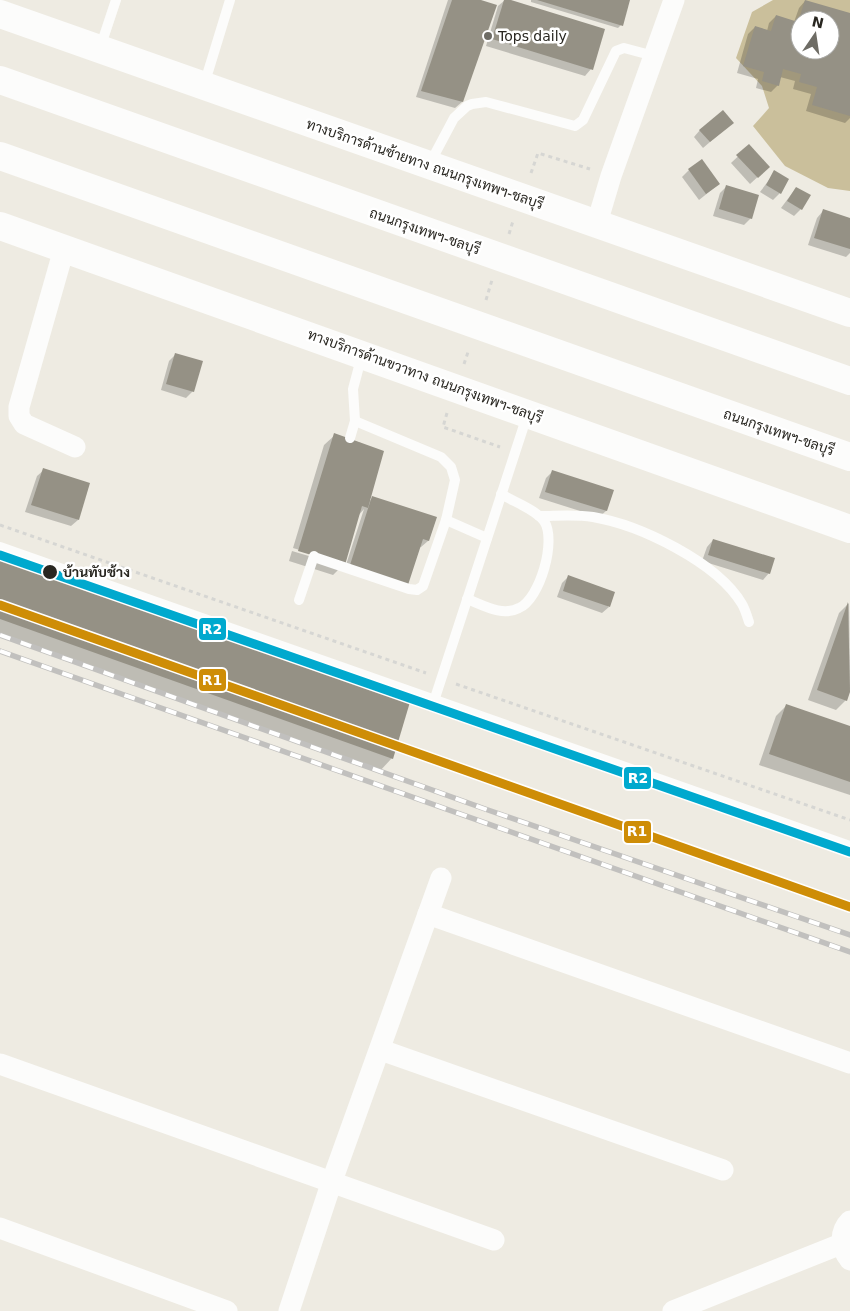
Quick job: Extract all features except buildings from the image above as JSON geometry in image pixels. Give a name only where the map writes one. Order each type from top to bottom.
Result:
[{"type":"main road","name":"ทางบริการด้านซ้ายทาง ถนนกรุงเทพฯ-ชลบุรี","points":[[0,14],[850,313]]},
{"type":"main road","name":"ถนนกรุงเทพฯ-ชลบุรี","points":[[0,80],[850,381]]},
{"type":"main road","name":"ถนนกรุงเทพฯ-ชลบุรี","points":[[0,156],[850,457]]},
{"type":"main road","name":"ทางบริการด้านขวาทาง ถนนกรุงเทพฯ-ชลบุรี","points":[[0,226],[850,529]]},
{"type":"street","points":[[597,224],[611,176],[674,0]]},
{"type":"street","points":[[64,249],[18,407],[19,416],[24,424],[75,447]]},
{"type":"street","points":[[289,1311],[332,1180],[381,1050],[441,878]]},
{"type":"street","points":[[428,914],[850,1063]]},
{"type":"street","points":[[381,1050],[723,1170]]},
{"type":"street","points":[[0,1064],[332,1180],[494,1240]]},
{"type":"street","points":[[673,1311],[846,1252],[844,1227],[850,1221]]},
{"type":"street","points":[[0,1228],[227,1311]]},
{"type":"lane","points":[[100,49],[116,0]]},
{"type":"lane","points":[[204,87],[230,0]]},
{"type":"lane","points":[[429,166],[454,118],[467,106],[486,102],[575,126],[583,120],[616,51],[624,48],[654,56]]},
{"type":"lane","points":[[350,438],[355,421],[353,389],[362,354]]},
{"type":"lane","points":[[435,698],[528,413]]},
{"type":"lane","points":[[299,600],[314,556],[409,589],[417,590],[423,586],[446,520],[456,480],[452,467],[441,457],[355,421]]},
{"type":"lane","points":[[467,599],[506,612],[519,608],[526,603],[537,587],[550,544],[549,531],[539,516],[501,494]]},
{"type":"lane","points":[[539,516],[591,516],[617,522],[688,554],[710,569],[730,590],[742,604],[749,622]]},
{"type":"lane","points":[[446,520],[487,538]]},
{"type":"lane","points":[[0,547],[435,698],[850,846]]},
{"type":"path","points":[[528,180],[538,153],[611,176]]},
{"type":"path","points":[[509,235],[515,217]]},
{"type":"path","points":[[483,308],[496,271]]},
{"type":"path","points":[[461,372],[470,345]]},
{"type":"path","points":[[449,409],[442,427],[515,452]]},
{"type":"path","points":[[0,525],[850,820]]},
{"type":"shaded area","points":[[773,0],[850,0],[850,191],[828,188],[785,166],[753,126],[769,108],[762,86],[736,58],[752,12]]},
{"type":"railway","points":[[0,605],[850,907]]},
{"type":"railway","points":[[0,635],[488,810],[850,935]]},
{"type":"railway","points":[[0,651],[850,952]]},
{"type":"transit line","name":"R2","points":[[0,555],[850,852]]},
{"type":"transit line","name":"R1","points":[[0,605],[850,907]]},
{"type":"place","name":"Tops daily","points":[[488,36]]},
{"type":"place","name":"บ้านทับช้าง","points":[[50,572]]}]
